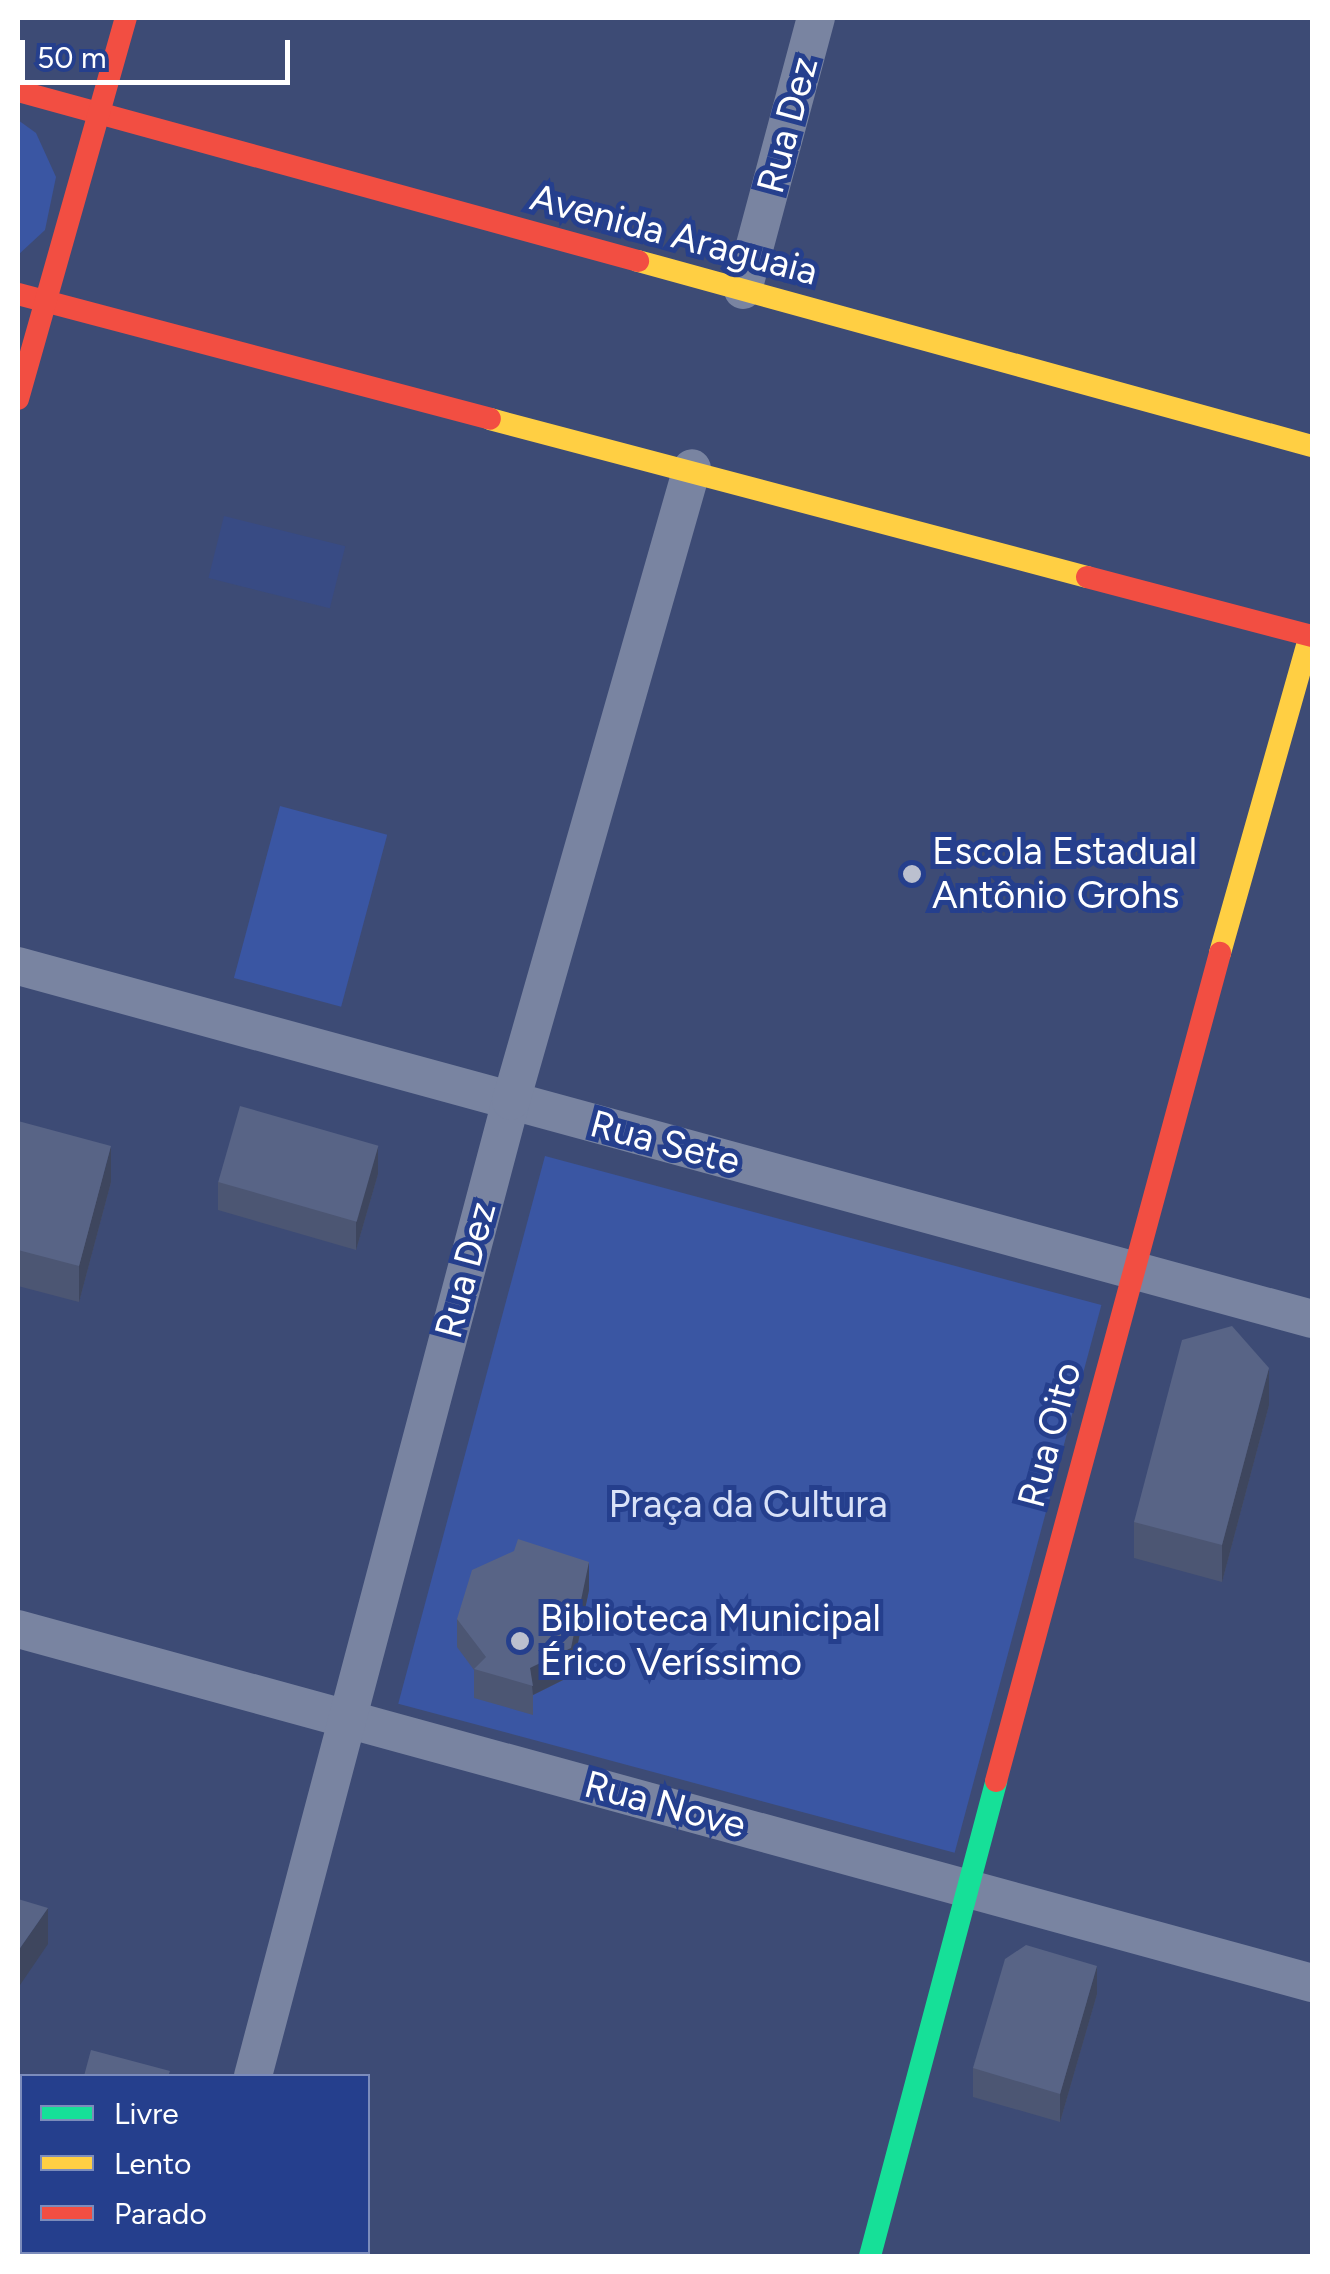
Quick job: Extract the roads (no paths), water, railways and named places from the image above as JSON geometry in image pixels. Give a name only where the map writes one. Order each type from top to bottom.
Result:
[{"type":"street","points":[[18,400],[126,18]]},
{"type":"street","name":"Rua Dez","points":[[743,290],[816,18]]},
{"type":"street","name":"Avenida Araguaia","points":[[18,91],[1312,446]]},
{"type":"street","points":[[18,294],[692,468],[1311,635]]},
{"type":"street","name":"Rua Dez","points":[[255,2074],[511,1101],[692,468]]},
{"type":"street","name":"Rua Oito","points":[[870,2256],[965,1884],[1131,1270],[1311,635]]},
{"type":"street","name":"Rua Sete","points":[[18,966],[1312,1319]]},
{"type":"street","name":"Rua Nove","points":[[18,1629],[348,1721],[965,1884],[1312,1983]]},
{"type":"place","name":"Escola Estadual Antônio Grohs","points":[[912,874]]},
{"type":"place","name":"Biblioteca Municipal Érico Veríssimo","points":[[520,1641]]},
{"type":"park label","name":"Praça da Cultura","points":[[748,1505]]}]
